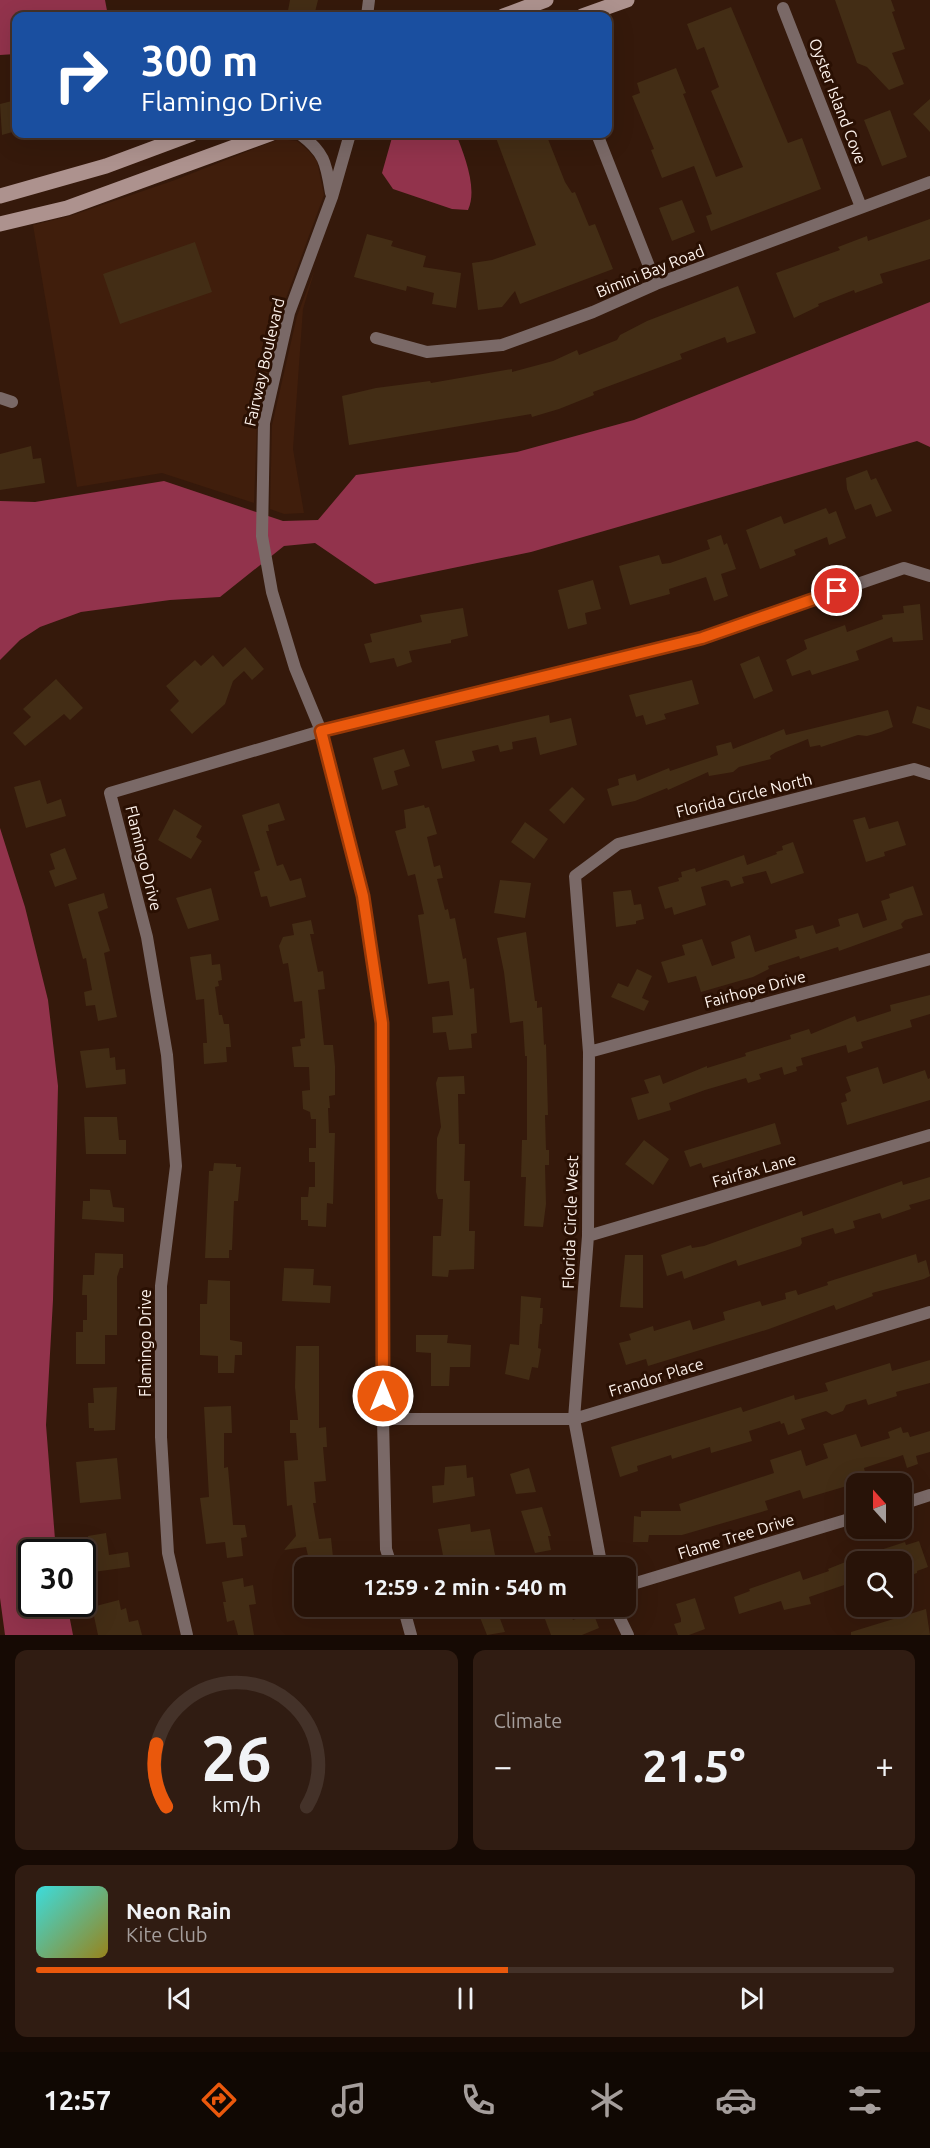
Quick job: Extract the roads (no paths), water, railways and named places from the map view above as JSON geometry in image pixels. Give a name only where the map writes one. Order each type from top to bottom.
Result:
[{"type":"main road","points":[[514,12],[546,0]]},
{"type":"main road","points":[[593,12],[627,0]]},
{"type":"main road","points":[[0,196],[106,166],[181,138]]},
{"type":"main road","points":[[0,224],[68,208],[259,138]]},
{"type":"street","name":"Oyster Island Cove","points":[[783,8],[861,207]]},
{"type":"street","points":[[305,138],[315,145],[325,158],[332,197]]},
{"type":"street","name":"Fairway Boulevard","points":[[349,138],[332,197],[289,313],[264,423],[261,479],[262,536],[272,592],[295,668],[321,731],[363,896],[382,1023],[383,1419],[386,1549],[389,1557]]},
{"type":"street","points":[[599,138],[656,284]]},
{"type":"street","name":"Bimini Bay Road","points":[[376,338],[427,352],[502,345],[593,312],[656,284],[930,182]]},
{"type":"street","name":"Flamingo Drive","points":[[187,1635],[168,1553],[161,1437],[161,1286],[176,1166],[167,1055],[147,938],[110,793],[321,731],[702,638],[904,568],[930,576]]},
{"type":"street","name":"Florida Circle North","points":[[575,876],[618,844],[914,769],[930,774]]},
{"type":"street","name":"Florida Circle West","points":[[575,876],[589,1052],[588,1236],[574,1419],[600,1557]]},
{"type":"street","name":"Fairhope Drive","points":[[589,1052],[930,959]]},
{"type":"street","name":"Fairfax Lane","points":[[588,1236],[930,1135]]},
{"type":"street","name":"Frandor Place","points":[[383,1419],[574,1419],[930,1312]]},
{"type":"street","points":[[912,1501],[930,1495]]},
{"type":"street","name":"Flame Tree Drive","points":[[636,1583],[846,1520]]},
{"type":"street","points":[[406,1617],[411,1635]]},
{"type":"street","points":[[619,1617],[628,1635]]}]
